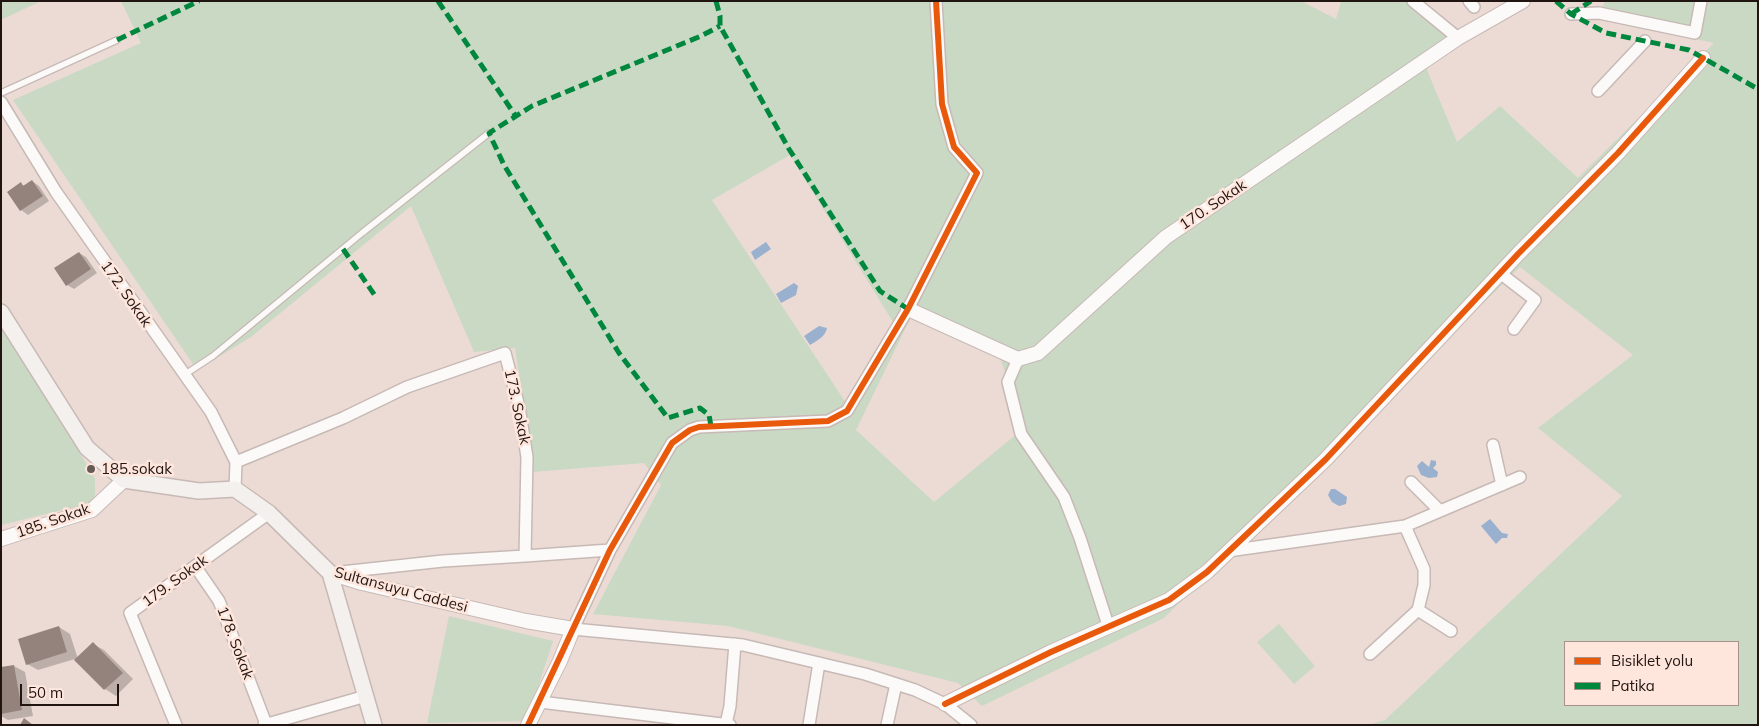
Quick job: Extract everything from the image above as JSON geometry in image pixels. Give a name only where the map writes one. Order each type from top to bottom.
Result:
[{"type":"main road","points":[[1,312],[87,448],[124,480],[198,491],[235,489]]},
{"type":"main road","name":"Sultansuyu Caddesi","points":[[235,489],[269,513],[330,573]]},
{"type":"main road","points":[[330,573],[374,725]]},
{"type":"street","points":[[528,725],[610,550],[672,443],[681,435],[699,427],[828,421],[847,411],[908,309],[977,173],[954,147],[942,104],[936,1]]},
{"type":"street","points":[[1413,1],[1458,38]]},
{"type":"street","name":"170. Sokak","points":[[1018,359],[1038,353],[1166,238],[1458,38],[1523,1]]},
{"type":"street","points":[[1571,14],[1599,13],[1695,33],[1701,1]]},
{"type":"street","points":[[1598,91],[1645,41]]},
{"type":"street","points":[[945,704],[1108,625],[1169,600],[1207,572],[1326,459],[1500,273],[1618,152],[1703,58]]},
{"type":"street","name":"172. Sokak","points":[[1,102],[56,192],[211,412],[236,462],[235,489]]},
{"type":"street","points":[[1500,273],[1535,300],[1514,329]]},
{"type":"street","points":[[908,309],[1018,359],[1008,382],[1021,434],[1064,497],[1080,538],[1108,625]]},
{"type":"street","name":"173. Sokak","points":[[236,462],[343,418],[407,387],[505,353],[519,407],[527,457],[525,556]]},
{"type":"street","points":[[1493,445],[1502,485]]},
{"type":"street","points":[[1228,551],[1405,526],[1520,477]]},
{"type":"street","name":"185. Sokak","points":[[1,539],[92,510],[124,480]]},
{"type":"street","points":[[1411,482],[1440,511]]},
{"type":"street","name":"179. Sokak","points":[[176,725],[130,613],[269,513]]},
{"type":"street","points":[[1370,654],[1418,610],[1424,585],[1424,569],[1405,526]]},
{"type":"street","points":[[330,573],[443,561],[610,550]]},
{"type":"street","name":"178. Sokak","points":[[195,566],[219,601],[265,724]]},
{"type":"street","name":"Sultansuyu Caddesi","points":[[330,573],[362,583],[543,625],[573,629]]},
{"type":"street","points":[[1418,610],[1451,631]]},
{"type":"street","points":[[573,629],[735,644],[819,663],[896,684],[945,704],[972,725]]},
{"type":"street","points":[[540,702],[728,724],[735,644]]},
{"type":"street","points":[[809,725],[819,663]]},
{"type":"street","points":[[887,725],[896,684]]},
{"type":"street","points":[[265,724],[366,696]]},
{"type":"lane","points":[[1,93],[118,40]]},
{"type":"lane","points":[[184,375],[213,356],[362,233],[489,132]]},
{"type":"green space","points":[[1,1],[41,1],[1,20]]},
{"type":"green space","points":[[121,1],[1301,1],[1336,19],[1341,1],[1415,1],[1457,28],[1427,70],[1457,142],[1500,106],[1578,178],[1714,43],[1597,18],[1605,1],[1758,1],[1758,725],[1368,725],[1385,720],[1622,496],[1538,428],[1633,355],[1520,267],[1164,618],[982,706],[958,683],[728,626],[593,614],[661,485],[644,463],[533,472],[515,348],[474,352],[411,206],[251,337],[197,370],[13,100],[141,43]],"holes":[[[790,155],[896,327],[848,406],[712,200]],[[912,315],[999,355],[1024,428],[934,502],[856,430]]]},
{"type":"green space","points":[[1,317],[95,479],[95,502],[1,525]]},
{"type":"green space","points":[[449,616],[553,641],[527,721],[427,723]]},
{"type":"green space","points":[[1279,624],[1315,666],[1294,684],[1257,642]]},
{"type":"water","points":[[766,242],[771,249],[755,260],[751,252]]},
{"type":"water","points":[[794,283],[798,286],[796,295],[781,303],[776,294]]},
{"type":"water","points":[[819,326],[827,328],[825,334],[810,345],[804,336]]},
{"type":"water","points":[[1431,460],[1436,461],[1436,465],[1433,468],[1438,472],[1437,477],[1429,478],[1421,475],[1417,466],[1422,461],[1429,467]]},
{"type":"water","points":[[1331,489],[1335,489],[1347,497],[1346,504],[1339,506],[1332,502],[1328,495]]},
{"type":"water","points":[[1490,519],[1502,533],[1508,534],[1507,538],[1502,538],[1496,544],[1481,526]]},
{"type":"building","points":[[32,180],[43,196],[20,211],[7,192],[21,182],[23,186]]},
{"type":"building","points":[[79,252],[91,269],[66,286],[54,268]]},
{"type":"building","points":[[59,626],[67,652],[26,665],[18,639]]},
{"type":"building","points":[[93,642],[123,673],[104,690],[74,660]]},
{"type":"building","points":[[14,665],[22,710],[1,714],[1,667]]},
{"type":"building","points":[[24,718],[33,725],[20,725]]},
{"type":"marked path","points":[[117,40],[199,1]]},
{"type":"marked path","points":[[438,1],[515,115]]},
{"type":"marked path","points":[[716,1],[720,16],[720,26],[789,149],[880,291],[908,309]]},
{"type":"marked path","points":[[1556,1],[1571,14],[1606,33],[1689,50],[1758,89]]},
{"type":"marked path","points":[[1571,14],[1591,1]]},
{"type":"marked path","points":[[711,426],[709,415],[700,408],[668,418],[619,353],[504,165],[489,133],[532,106],[701,36],[720,26]]},
{"type":"marked path","points":[[343,249],[376,297]]},
{"type":"cycle path","points":[[528,725],[610,550],[672,443],[690,430],[699,427],[828,421],[847,411],[908,309],[977,173],[954,147],[942,104],[936,1]]},
{"type":"cycle path","points":[[945,704],[1051,652],[1169,600],[1207,572],[1326,459],[1518,254],[1618,153],[1703,58]]},
{"type":"place","name":"185.sokak","points":[[91,469]]}]
